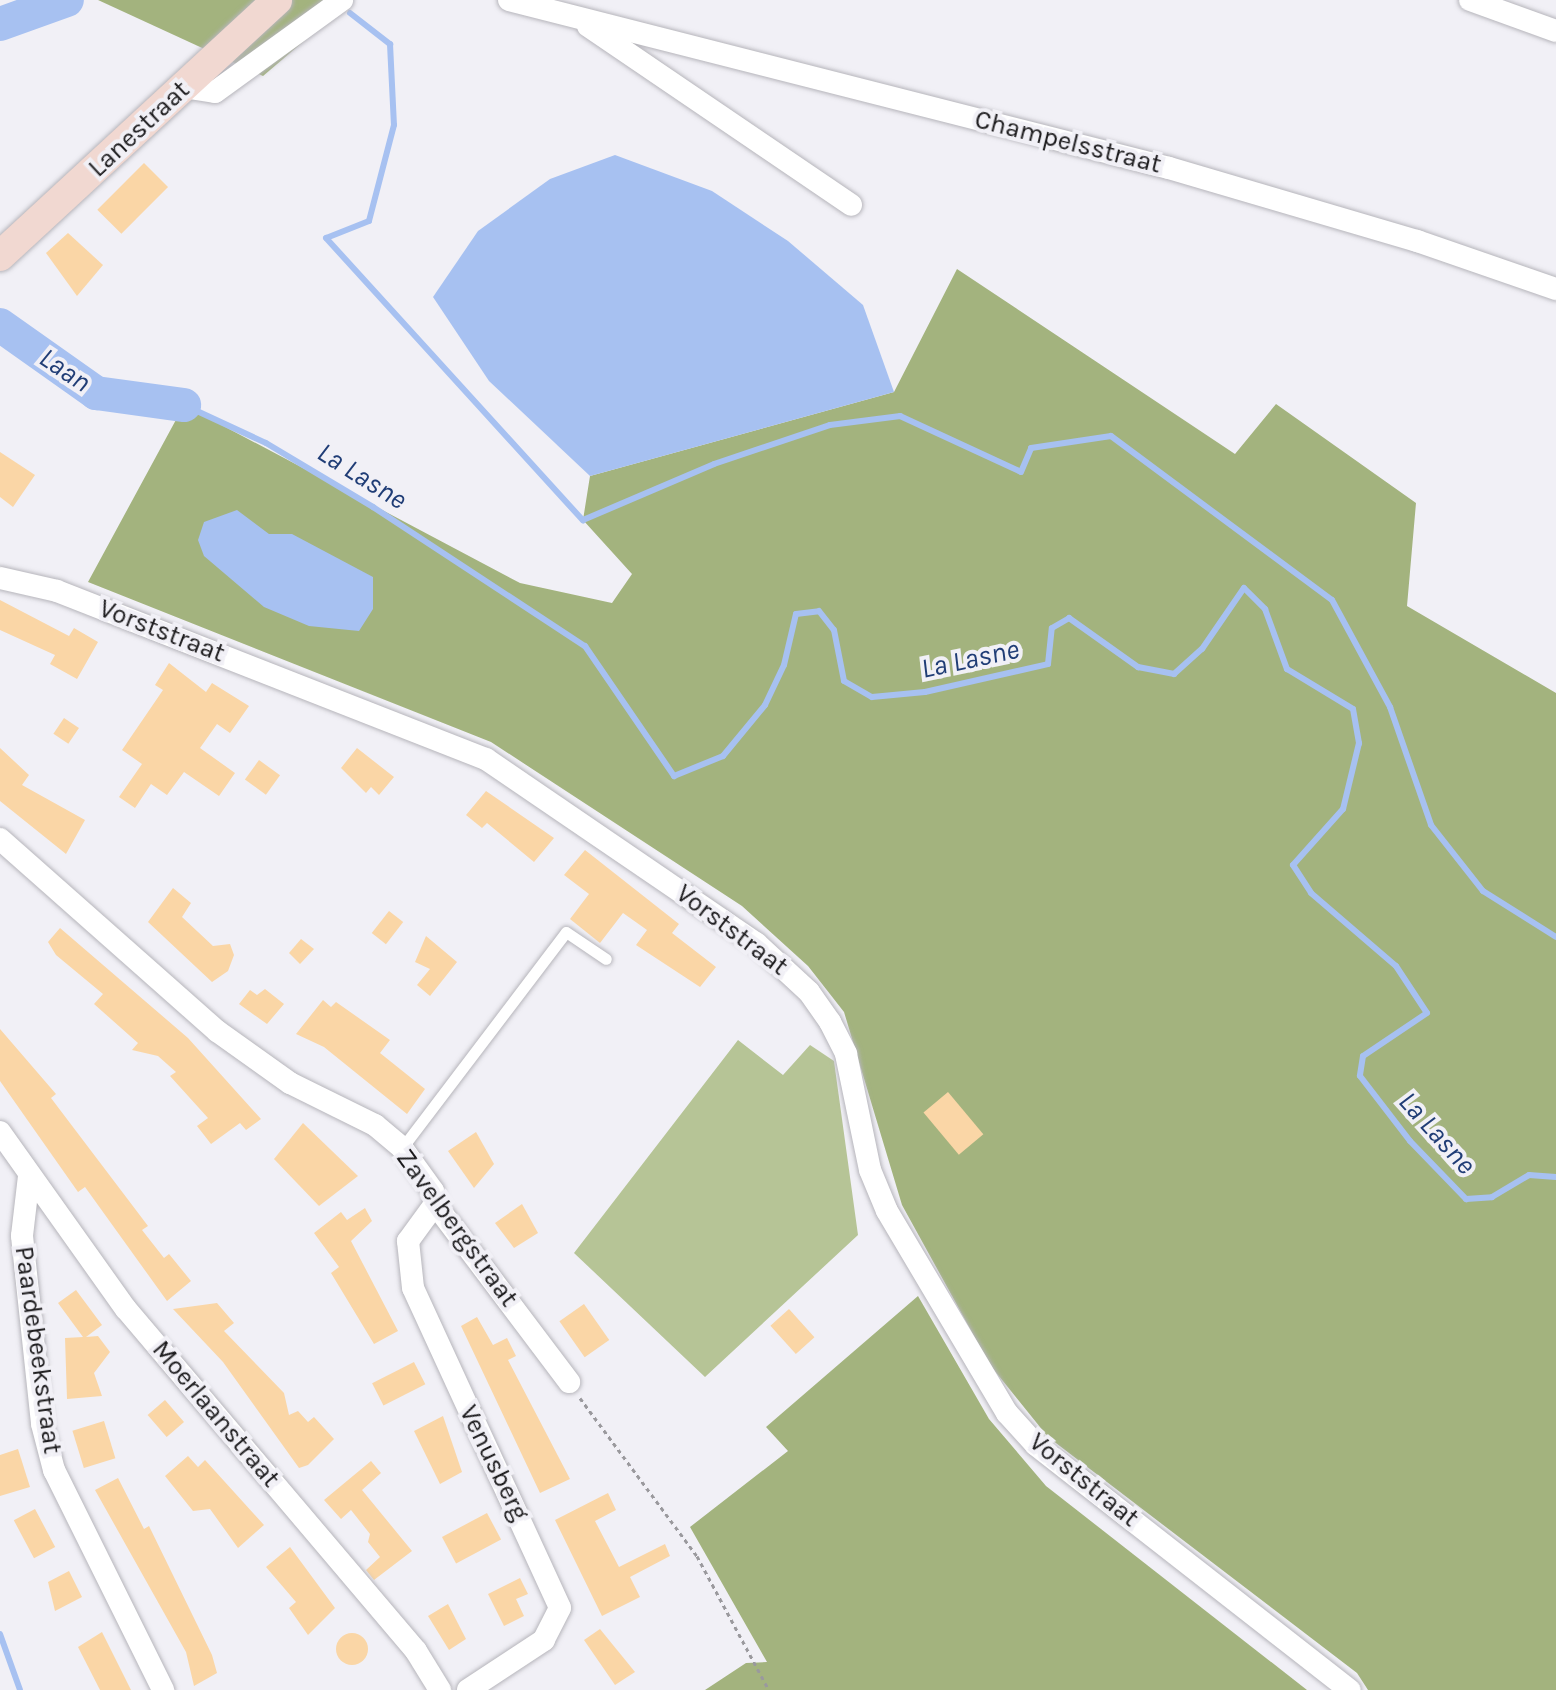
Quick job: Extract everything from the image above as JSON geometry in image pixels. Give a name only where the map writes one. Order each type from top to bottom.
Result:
[{"type":"street","name":"Lanestraat","points":[[0,256],[277,0]]},
{"type":"street","points":[[183,87],[215,92],[342,0]]},
{"type":"street","name":"Champelsstraat","points":[[509,0],[1169,168],[1417,241],[1556,289]]},
{"type":"street","points":[[1470,0],[1556,31]]},
{"type":"street","name":"Champelsstraat","points":[[574,17],[851,205]]},
{"type":"street","name":"Vorststraat","points":[[0,578],[57,591],[486,759],[756,943],[809,992],[830,1022],[846,1054],[870,1170],[887,1211],[1007,1413],[1036,1445],[1350,1690]]},
{"type":"street","name":"Zavelbergstraat","points":[[0,839],[217,1031],[290,1083],[375,1125],[402,1148],[433,1191],[435,1204],[569,1382]]},
{"type":"street","name":"Moerlaanstraat","points":[[0,1132],[126,1309],[416,1651],[440,1690]]},
{"type":"street","name":"Paardebeekstraat","points":[[29,1176],[22,1236],[42,1424],[54,1470],[163,1690]]},
{"type":"street","name":"Venusberg","points":[[435,1204],[408,1241],[413,1288],[560,1608],[544,1640],[468,1690]]},
{"type":"lane","points":[[402,1148],[566,932],[606,959]]},
{"type":"path","points":[[569,1382],[697,1556],[769,1690]]},
{"type":"green space","points":[[98,0],[352,0],[263,76]]},
{"type":"green space","points":[[957,269],[1235,454],[1276,404],[1416,503],[1407,606],[1556,693],[1556,1690],[1368,1690],[1357,1673],[1048,1437],[990,1365],[902,1205],[844,1012],[808,966],[742,906],[491,742],[88,582],[184,405],[520,583],[612,603],[632,574],[583,520],[590,476],[894,392]]},
{"type":"green space","points":[[738,1040],[783,1075],[810,1045],[834,1061],[858,1235],[705,1377],[574,1253]]},
{"type":"green space","points":[[918,1296],[989,1419],[1046,1486],[1307,1690],[705,1690],[746,1663],[767,1662],[690,1527],[788,1451],[766,1427]]},
{"type":"water","points":[[615,155],[712,191],[788,241],[863,305],[894,392],[590,476],[489,381],[433,297],[478,231],[550,179]]},
{"type":"water","points":[[237,510],[269,534],[292,534],[373,577],[373,609],[359,631],[309,626],[264,607],[204,556],[198,540],[204,522]]},
{"type":"building","points":[[144,163],[168,187],[121,234],[97,210]]},
{"type":"building","points":[[68,233],[103,265],[77,296],[46,253]]},
{"type":"building","points":[[0,452],[35,475],[13,507],[0,497]]},
{"type":"building","points":[[0,600],[69,636],[74,628],[98,642],[77,679],[50,664],[55,655],[0,630]]},
{"type":"building","points":[[169,663],[206,692],[212,683],[249,706],[230,733],[217,724],[200,748],[235,773],[219,796],[184,772],[167,795],[151,784],[135,808],[119,797],[142,764],[122,750],[163,690],[155,685]]},
{"type":"building","points":[[64,718],[79,728],[68,744],[53,734]]},
{"type":"building","points":[[0,748],[29,775],[22,785],[85,820],[66,854],[0,801]]},
{"type":"building","points":[[357,748],[394,777],[379,795],[371,787],[366,793],[341,768]]},
{"type":"building","points":[[259,760],[280,775],[266,795],[245,779]]},
{"type":"building","points":[[486,791],[554,838],[534,862],[487,823],[482,828],[466,815]]},
{"type":"building","points":[[585,850],[679,924],[672,933],[716,967],[700,987],[636,945],[647,930],[623,913],[600,943],[570,919],[589,894],[564,875]]},
{"type":"building","points":[[173,888],[191,903],[182,917],[213,946],[230,944],[234,955],[228,971],[212,982],[148,922]]},
{"type":"building","points":[[389,911],[403,922],[386,944],[372,933]]},
{"type":"building","points":[[60,928],[188,1038],[261,1119],[246,1130],[240,1123],[211,1144],[197,1126],[208,1118],[170,1076],[176,1072],[158,1056],[132,1050],[138,1043],[94,1004],[103,994],[56,955],[48,942]]},
{"type":"building","points":[[426,936],[457,962],[430,996],[417,985],[430,969],[415,962]]},
{"type":"building","points":[[301,939],[314,949],[300,964],[289,953]]},
{"type":"building","points":[[265,989],[284,1004],[267,1024],[239,1004],[250,990],[257,995]]},
{"type":"building","points":[[323,1000],[331,1007],[336,1002],[390,1040],[380,1053],[425,1089],[407,1114],[324,1047],[296,1034]]},
{"type":"building","points":[[0,1029],[56,1094],[51,1098],[148,1226],[142,1230],[164,1258],[169,1254],[191,1281],[167,1301],[85,1187],[78,1192],[0,1081]]},
{"type":"building","points":[[948,1092],[983,1134],[959,1155],[923,1113]]},
{"type":"building","points":[[303,1123],[358,1176],[319,1206],[274,1159]]},
{"type":"building","points":[[476,1132],[494,1164],[474,1188],[448,1151]]},
{"type":"building","points":[[522,1204],[538,1233],[514,1248],[495,1223]]},
{"type":"building","points":[[365,1208],[372,1221],[351,1241],[398,1331],[374,1344],[331,1273],[339,1267],[314,1233],[341,1212],[347,1220]]},
{"type":"building","points":[[76,1290],[102,1325],[86,1337],[98,1336],[110,1352],[94,1373],[102,1396],[67,1399],[65,1338],[83,1337],[58,1303]]},
{"type":"building","points":[[217,1303],[234,1323],[224,1331],[284,1393],[289,1415],[298,1411],[308,1422],[314,1417],[334,1439],[308,1465],[299,1468],[223,1362],[173,1309]]},
{"type":"building","points":[[584,1304],[609,1340],[585,1357],[559,1321]]},
{"type":"building","points":[[789,1309],[814,1337],[796,1354],[770,1326]]},
{"type":"building","points":[[477,1317],[493,1345],[507,1338],[516,1356],[508,1360],[570,1479],[540,1493],[461,1326]]},
{"type":"building","points":[[414,1362],[425,1384],[383,1406],[372,1383]]},
{"type":"building","points":[[165,1400],[184,1422],[167,1437],[148,1415]]},
{"type":"building","points":[[443,1416],[462,1472],[440,1484],[414,1431]]},
{"type":"building","points":[[104,1421],[115,1458],[84,1468],[72,1431]]},
{"type":"building","points":[[18,1449],[30,1487],[0,1496],[0,1455]]},
{"type":"building","points":[[188,1456],[198,1467],[205,1460],[264,1525],[238,1548],[210,1509],[193,1511],[165,1476]]},
{"type":"building","points":[[371,1461],[381,1473],[362,1490],[412,1551],[374,1580],[366,1570],[380,1557],[368,1542],[370,1534],[351,1510],[341,1519],[324,1500]]},
{"type":"building","points":[[118,1478],[144,1529],[149,1526],[212,1655],[217,1673],[194,1686],[186,1652],[95,1490]]},
{"type":"building","points":[[608,1493],[616,1510],[595,1521],[619,1567],[665,1544],[670,1556],[630,1577],[640,1597],[602,1616],[555,1520]]},
{"type":"building","points":[[35,1509],[55,1547],[34,1558],[14,1520]]},
{"type":"building","points":[[487,1513],[501,1539],[456,1563],[442,1537]]},
{"type":"building","points":[[290,1547],[335,1608],[308,1635],[289,1608],[296,1602],[266,1567]]},
{"type":"building","points":[[69,1571],[82,1597],[55,1611],[48,1582]]},
{"type":"building","points":[[520,1578],[528,1594],[516,1599],[524,1616],[504,1626],[488,1594]]},
{"type":"building","points":[[448,1604],[466,1639],[449,1650],[428,1616]]},
{"type":"building","points":[[600,1629],[635,1672],[615,1685],[584,1640]]},
{"type":"building","points":[[102,1632],[131,1690],[100,1690],[78,1647]]},
{"type":"building","points":[[352,1633],[363,1638],[368,1649],[363,1660],[352,1665],[341,1660],[336,1649],[341,1638]]},
{"type":"waterway","name":"Laan","points":[[0,24],[67,0]]},
{"type":"waterway","points":[[350,13],[390,44],[394,125],[369,221],[326,238],[583,520],[714,464],[830,425],[900,416],[1021,472],[1031,448],[1111,436],[1332,600],[1390,707],[1431,825],[1483,891],[1556,937]]},
{"type":"waterway","name":"Laan","points":[[0,325],[96,393],[184,405]]},
{"type":"waterway","name":"La Lasne","points":[[184,405],[266,443],[373,507],[585,646],[674,776],[723,756],[765,705],[784,665],[796,614],[819,611],[834,630],[844,681],[872,697],[925,692],[1048,664],[1052,628],[1069,618],[1138,667],[1174,674],[1202,649],[1244,588],[1265,609],[1287,669],[1353,709],[1359,743],[1343,809],[1293,865],[1311,893],[1396,966],[1427,1013],[1363,1056],[1360,1076],[1410,1141],[1466,1199],[1492,1197],[1529,1175],[1556,1177]]},
{"type":"waterway","points":[[0,1634],[20,1690]]}]
